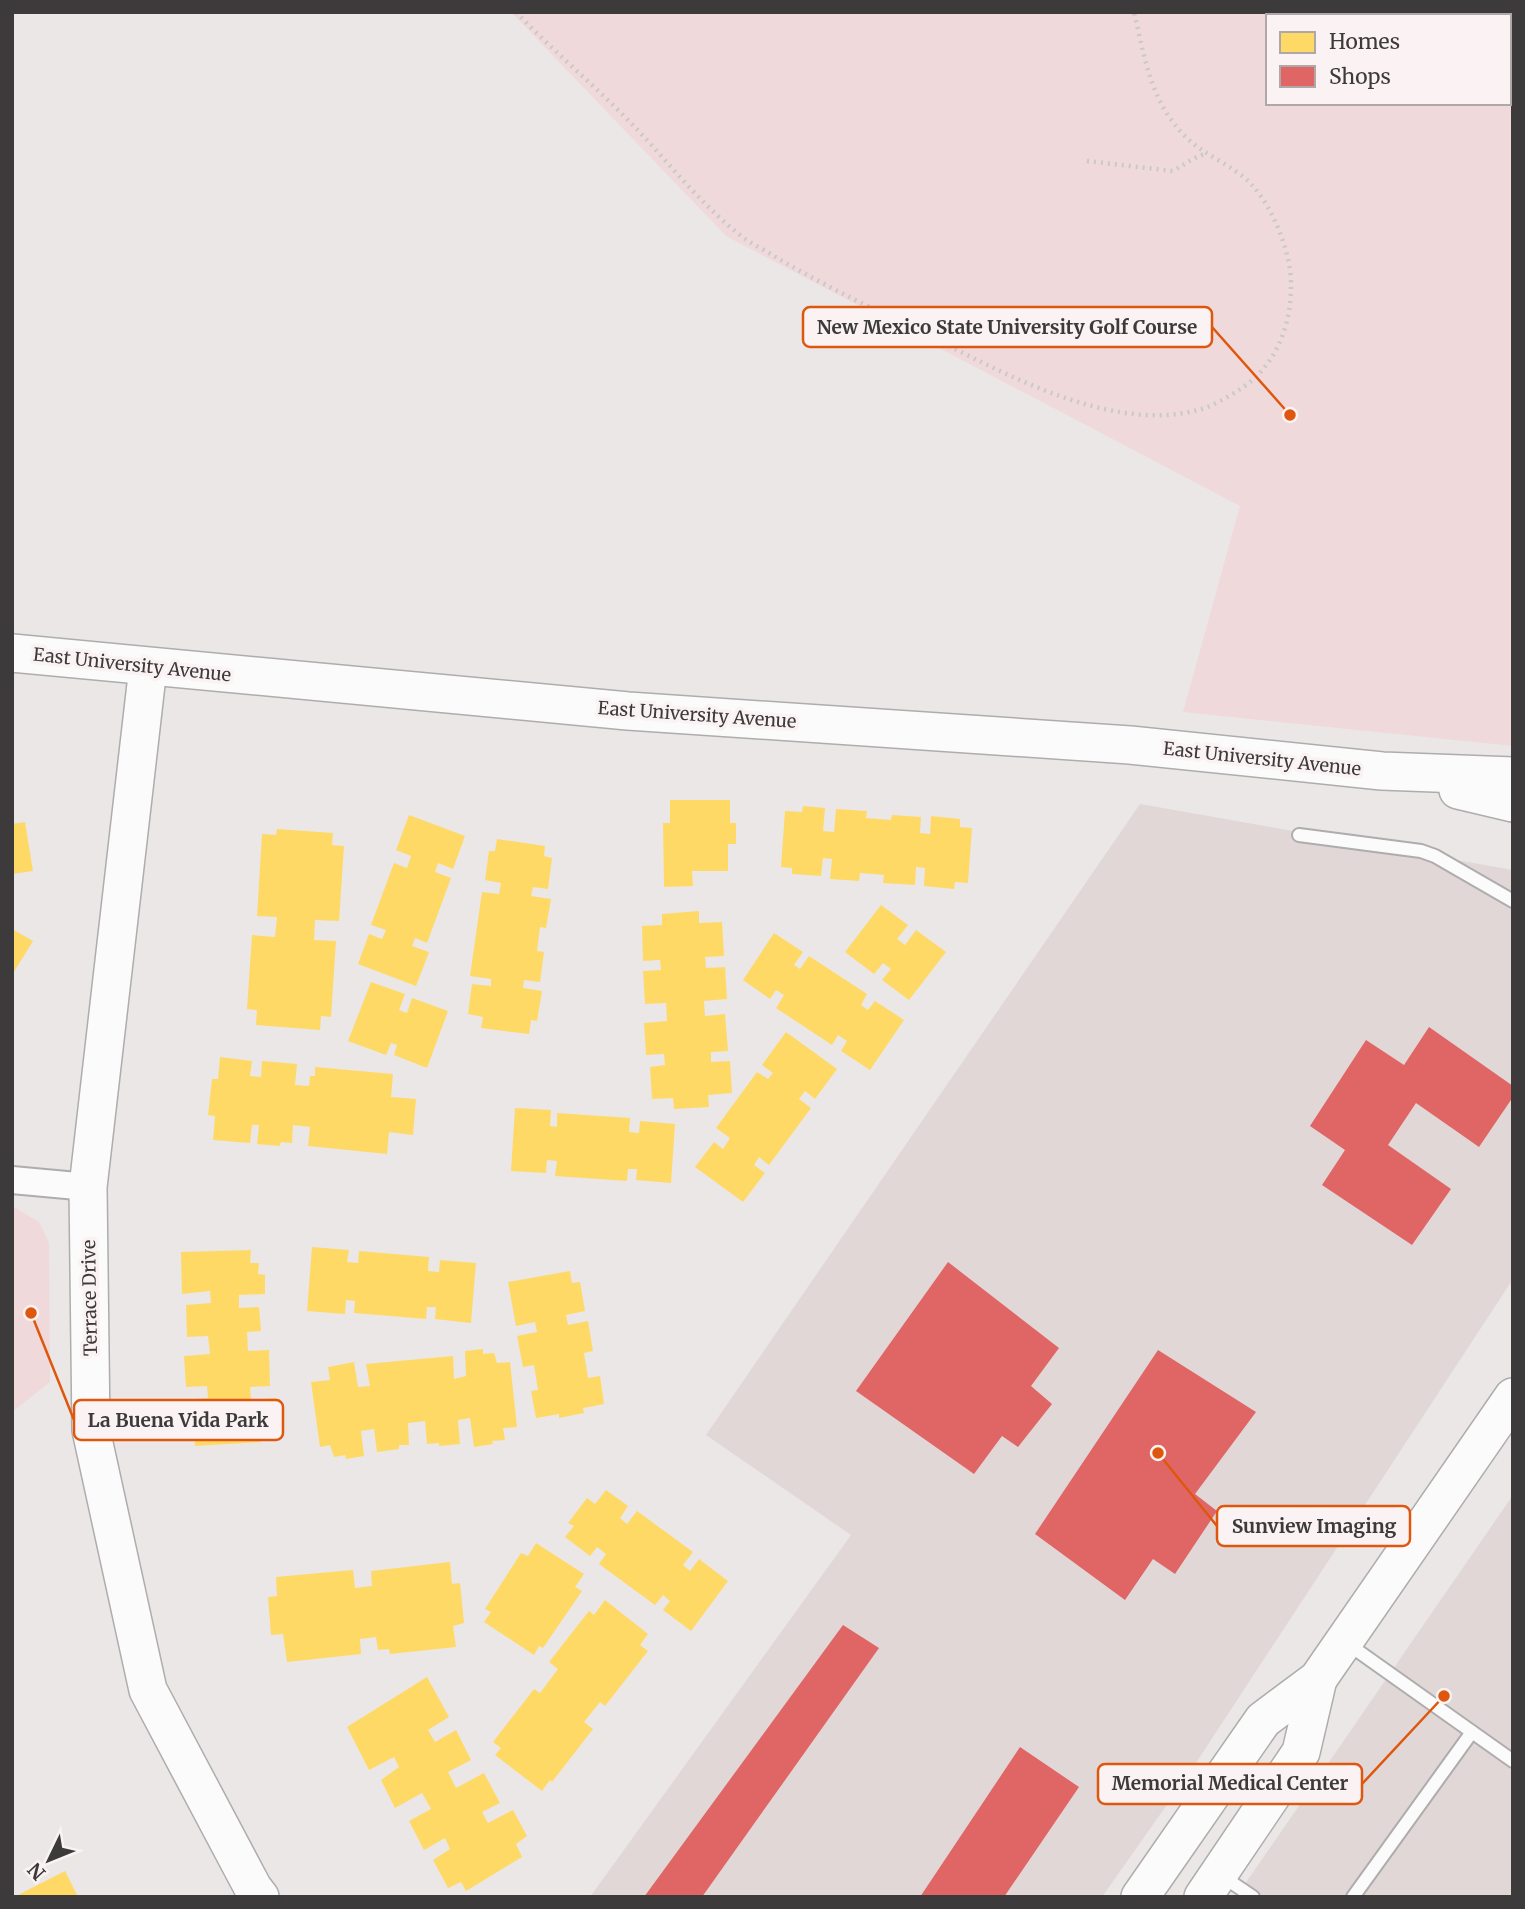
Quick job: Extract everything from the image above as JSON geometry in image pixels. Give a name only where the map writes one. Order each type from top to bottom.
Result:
[{"type":"main road","name":"East University Avenue","points":[[12,653],[628,711],[1130,745],[1382,771],[1513,776]]},
{"type":"main road","name":"Terrace Drive","points":[[148,667],[88,1187],[91,1430],[148,1690],[260,1897]]},
{"type":"main road","name":"East University Avenue","points":[[1382,771],[1513,803]]},
{"type":"main road","points":[[1140,1897],[1263,1720],[1318,1679],[1513,1397]]},
{"type":"main road","points":[[1188,1827],[1217,1876],[1301,1752],[1318,1679]]},
{"type":"street","points":[[12,1180],[88,1187]]},
{"type":"lane","points":[[1299,835],[1421,850],[1513,901]]},
{"type":"lane","points":[[1345,1641],[1513,1761]]},
{"type":"lane","points":[[1353,1897],[1472,1731]]},
{"type":"lane","points":[[1217,1876],[1253,1897]]},
{"type":"path","points":[[516,12],[616,107],[726,224],[754,245],[842,293],[1005,372],[1093,407],[1153,416],[1197,411],[1234,394],[1250,383],[1275,354],[1283,337],[1291,302],[1292,282],[1280,235],[1254,185],[1189,142],[1167,115],[1155,89],[1134,12]]},
{"type":"path","points":[[1087,161],[1173,171],[1193,157],[1206,154]]},
{"type":"shaded area","points":[[511,12],[1513,12],[1513,746],[1183,712],[1240,506],[726,236]]},
{"type":"shaded area","points":[[1140,804],[1513,870],[1513,1279],[1190,1772],[1102,1897],[590,1897],[851,1535],[706,1435]]},
{"type":"shaded area","points":[[12,1206],[39,1222],[49,1243],[50,1382],[12,1412]]},
{"type":"shaded area","points":[[1513,1495],[1513,1897],[1236,1897]]},
{"type":"building: Homes","points":[[670,800],[730,800],[730,823],[736,823],[736,844],[728,844],[728,871],[692,871],[693,886],[664,887],[663,823],[670,823]]},
{"type":"building: Homes","points":[[803,806],[825,808],[823,831],[834,832],[836,809],[867,811],[866,818],[891,820],[892,815],[921,817],[920,833],[930,834],[931,816],[960,819],[960,827],[972,828],[968,883],[955,882],[954,889],[924,886],[925,868],[916,867],[915,885],[883,883],[884,875],[860,873],[859,881],[830,879],[832,859],[823,858],[821,876],[792,874],[792,868],[781,867],[785,811],[802,812]]},
{"type":"building: Homes","points":[[409,815],[465,836],[453,869],[438,863],[435,872],[451,878],[427,943],[415,938],[412,946],[429,952],[416,986],[358,964],[369,934],[382,939],[386,930],[371,925],[394,863],[407,868],[411,856],[396,850]]},
{"type":"building: Homes","points":[[25,822],[33,871],[12,874],[12,824]]},
{"type":"building: Homes","points":[[277,829],[333,833],[332,845],[344,846],[339,921],[315,920],[314,940],[336,941],[331,1017],[321,1016],[320,1030],[256,1025],[257,1010],[247,1009],[252,935],[275,937],[277,917],[257,916],[262,834],[276,835]]},
{"type":"building: Homes","points":[[497,839],[545,846],[544,856],[552,858],[548,889],[533,887],[531,896],[551,899],[546,928],[540,927],[537,951],[544,952],[540,982],[524,980],[523,988],[542,991],[537,1021],[531,1020],[529,1034],[481,1028],[483,1017],[468,1014],[472,984],[491,986],[491,979],[470,976],[482,892],[499,894],[501,883],[485,880],[489,851],[495,851]]},
{"type":"building: Homes","points":[[881,905],[908,925],[897,939],[905,945],[916,930],[946,952],[909,1000],[882,980],[891,969],[883,963],[874,974],[845,952]]},
{"type":"building: Homes","points":[[699,911],[699,923],[722,922],[724,956],[705,957],[706,968],[725,967],[727,999],[704,1001],[705,1016],[725,1014],[728,1051],[711,1052],[711,1062],[730,1061],[732,1093],[708,1095],[709,1107],[674,1109],[673,1098],[652,1099],[650,1067],[665,1065],[664,1054],[646,1055],[644,1023],[667,1021],[666,1003],[645,1004],[643,971],[661,970],[660,960],[643,961],[642,926],[662,925],[662,914]]},
{"type":"building: Homes","points":[[12,929],[33,941],[12,975]]},
{"type":"building: Homes","points":[[774,933],[803,952],[794,965],[800,969],[809,956],[867,994],[861,1005],[868,1010],[875,1001],[904,1020],[870,1070],[841,1051],[847,1041],[838,1035],[832,1045],[776,1008],[784,995],[776,990],[770,999],[743,980]]},
{"type":"building: Homes","points":[[371,982],[405,994],[399,1010],[407,1013],[412,998],[448,1011],[427,1068],[394,1055],[397,1045],[391,1043],[386,1055],[348,1041]]},
{"type":"building: Homes","points":[[786,1032],[837,1069],[815,1099],[805,1091],[799,1099],[811,1108],[769,1165],[759,1157],[754,1165],[765,1173],[743,1202],[695,1167],[714,1142],[723,1149],[730,1138],[716,1128],[757,1072],[768,1079],[773,1073],[762,1065]]},
{"type":"building: Homes","points":[[220,1057],[252,1061],[250,1076],[261,1077],[262,1061],[297,1064],[295,1085],[309,1086],[310,1076],[315,1076],[315,1067],[393,1074],[391,1097],[416,1099],[413,1135],[389,1132],[387,1154],[308,1146],[310,1127],[293,1125],[292,1143],[281,1142],[280,1146],[257,1144],[259,1125],[252,1125],[250,1143],[213,1140],[215,1116],[208,1115],[212,1079],[218,1079]]},
{"type":"building: Homes","points":[[515,1108],[551,1110],[550,1126],[557,1127],[557,1113],[630,1118],[629,1132],[639,1133],[640,1121],[675,1124],[671,1183],[636,1180],[637,1169],[628,1169],[627,1181],[555,1176],[557,1161],[547,1160],[546,1173],[511,1171]]},
{"type":"building: Homes","points":[[312,1247],[349,1250],[347,1262],[358,1263],[359,1251],[429,1257],[428,1271],[439,1272],[440,1260],[476,1263],[471,1323],[435,1319],[436,1307],[427,1307],[426,1319],[354,1313],[355,1301],[346,1300],[345,1314],[307,1311]]},
{"type":"building: Homes","points":[[251,1250],[250,1263],[259,1263],[258,1274],[265,1275],[265,1294],[239,1295],[239,1308],[259,1307],[261,1331],[247,1332],[248,1351],[269,1350],[270,1386],[250,1387],[251,1400],[277,1398],[278,1417],[271,1417],[271,1431],[260,1432],[261,1442],[195,1446],[194,1430],[184,1431],[180,1400],[208,1398],[207,1386],[186,1387],[184,1356],[210,1354],[208,1336],[187,1337],[186,1305],[211,1303],[210,1291],[182,1294],[181,1252]]},
{"type":"building: Homes","points":[[570,1271],[572,1283],[580,1282],[585,1311],[566,1315],[568,1325],[588,1321],[593,1351],[584,1353],[588,1378],[600,1376],[604,1404],[583,1408],[584,1413],[559,1418],[559,1414],[536,1418],[531,1391],[538,1390],[534,1365],[523,1367],[517,1336],[537,1332],[535,1322],[516,1326],[508,1282]]},
{"type":"building: Homes","points":[[483,1349],[483,1354],[494,1353],[497,1363],[510,1362],[517,1427],[503,1428],[505,1440],[474,1447],[470,1418],[458,1420],[460,1444],[427,1444],[425,1421],[408,1423],[409,1445],[399,1445],[399,1449],[377,1452],[374,1429],[361,1431],[364,1456],[346,1459],[345,1455],[334,1457],[330,1445],[320,1447],[311,1382],[330,1380],[328,1367],[354,1362],[358,1387],[370,1386],[366,1364],[453,1356],[454,1379],[466,1376],[465,1351]]},
{"type":"building: Homes","points":[[606,1490],[628,1506],[620,1518],[627,1524],[637,1511],[693,1552],[683,1565],[690,1571],[699,1559],[728,1581],[691,1631],[663,1610],[670,1601],[663,1595],[655,1605],[599,1564],[606,1554],[597,1547],[590,1556],[565,1537],[574,1526],[568,1523],[587,1498],[595,1504]]},
{"type":"building: Homes","points":[[536,1543],[584,1574],[575,1587],[582,1591],[543,1648],[539,1646],[534,1655],[484,1622],[491,1612],[485,1609],[521,1553],[528,1556]]},
{"type":"building: Homes","points":[[450,1562],[452,1584],[460,1583],[464,1623],[453,1626],[456,1647],[390,1654],[389,1649],[378,1650],[376,1637],[360,1639],[361,1654],[287,1662],[283,1634],[271,1635],[268,1597],[277,1596],[276,1577],[353,1570],[355,1588],[372,1586],[371,1571]]},
{"type":"building: Homes","points":[[605,1600],[648,1634],[640,1645],[648,1651],[605,1706],[600,1702],[584,1722],[593,1729],[542,1791],[495,1755],[501,1748],[493,1742],[534,1689],[540,1693],[558,1669],[549,1662],[589,1611],[594,1615]]},
{"type":"building: Homes","points":[[427,1677],[449,1717],[428,1730],[435,1742],[456,1730],[471,1760],[448,1772],[456,1788],[484,1773],[500,1803],[482,1812],[488,1823],[513,1810],[527,1836],[516,1844],[522,1857],[466,1891],[461,1882],[448,1888],[433,1860],[450,1849],[445,1838],[424,1850],[409,1821],[431,1809],[422,1793],[395,1808],[381,1780],[399,1767],[394,1757],[369,1770],[347,1727]]},
{"type":"building: Homes","points":[[65,1871],[78,1897],[14,1897]]},
{"type":"building: Shops","points":[[1429,1027],[1513,1086],[1513,1097],[1479,1147],[1416,1103],[1388,1145],[1451,1189],[1412,1245],[1322,1185],[1345,1150],[1310,1126],[1366,1040],[1404,1065]]},
{"type":"building: Shops","points":[[948,1262],[1059,1348],[1031,1386],[1052,1404],[1018,1447],[1002,1436],[974,1474],[856,1391]]},
{"type":"building: Shops","points":[[1158,1350],[1256,1412],[1195,1494],[1217,1511],[1175,1574],[1153,1559],[1125,1600],[1035,1534]]},
{"type":"building: Shops","points":[[843,1625],[879,1648],[702,1897],[644,1897]]},
{"type":"building: Shops","points":[[1020,1747],[1079,1787],[1004,1897],[920,1897]]},
{"type":"place","name":"New Mexico State University Golf Course","points":[[1290,415]]},
{"type":"place","name":"La Buena Vida Park","points":[[31,1313]]},
{"type":"place","name":"Sunview Imaging","points":[[1158,1453]]},
{"type":"place","name":"Memorial Medical Center","points":[[1444,1696]]}]
